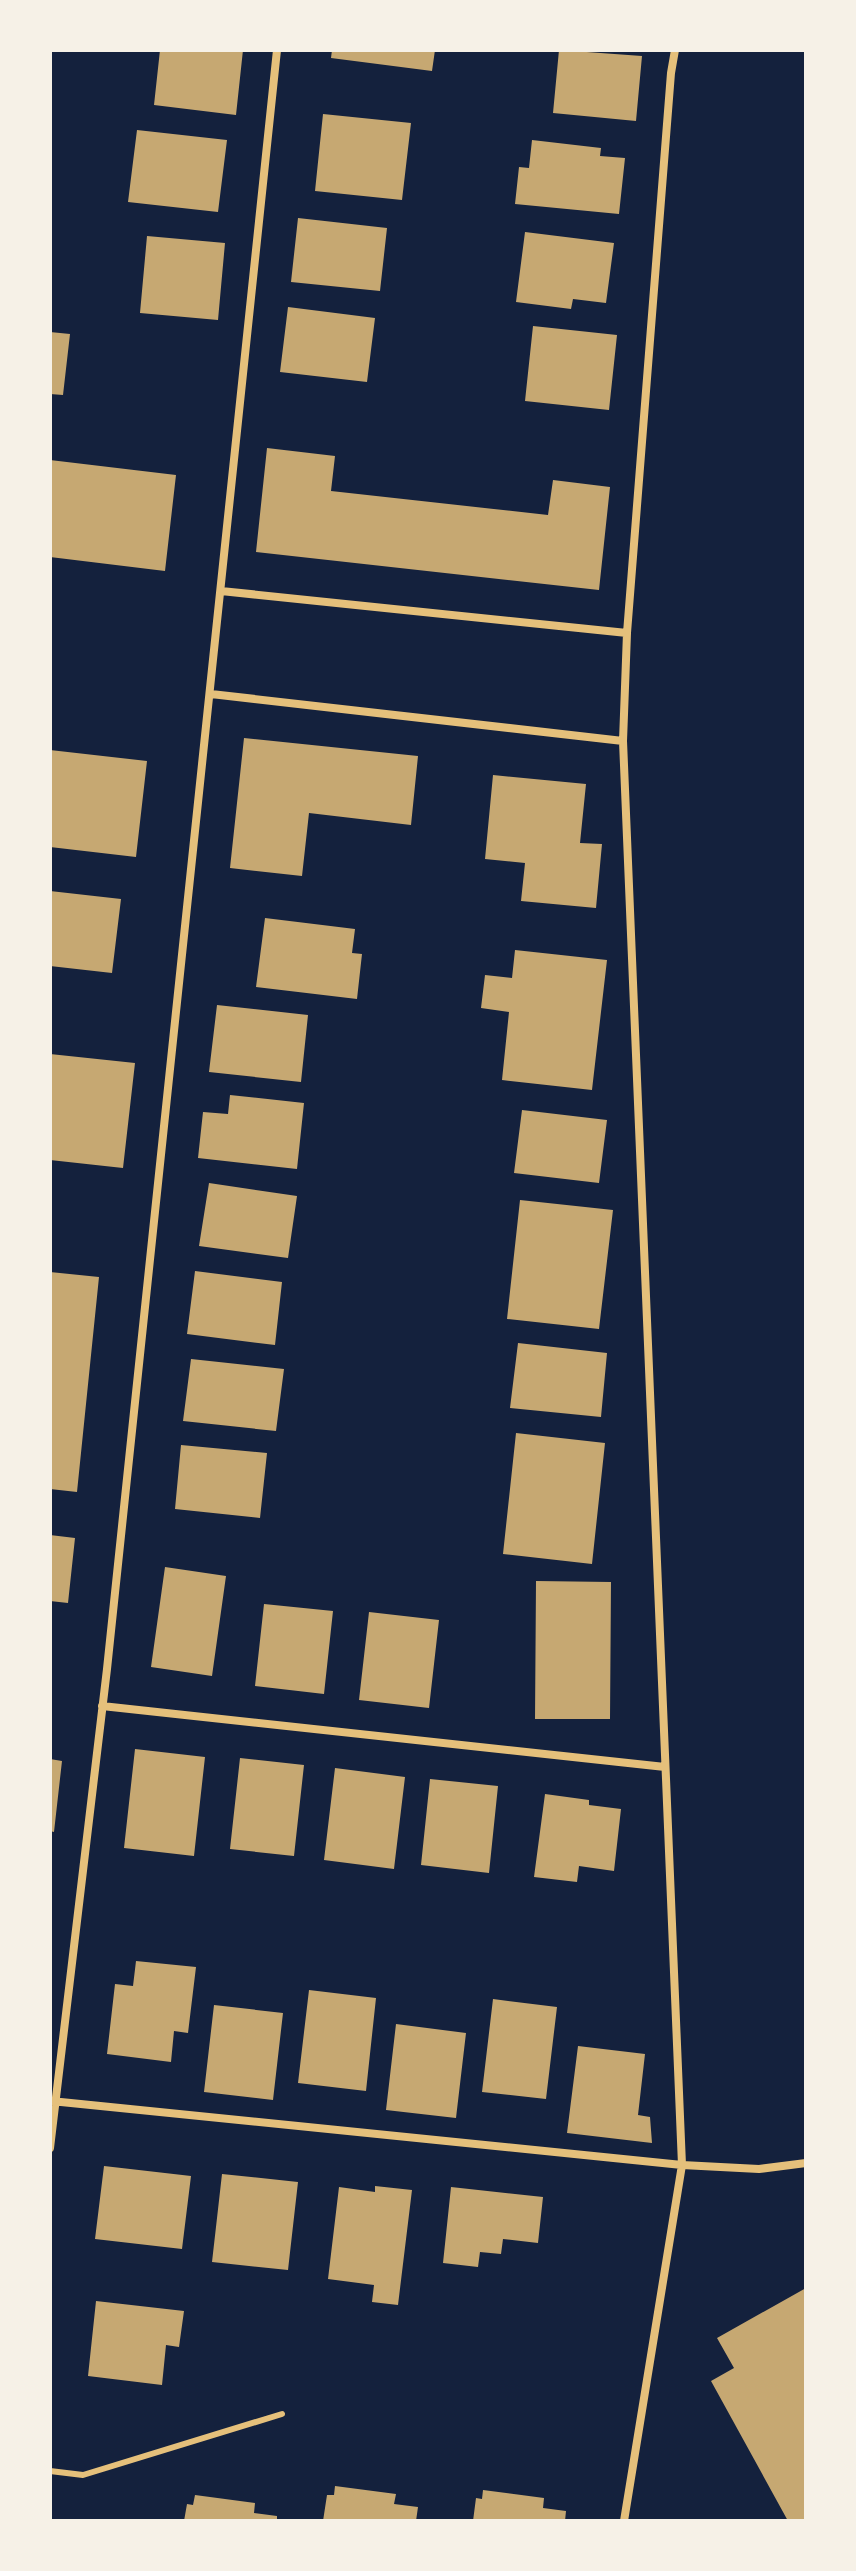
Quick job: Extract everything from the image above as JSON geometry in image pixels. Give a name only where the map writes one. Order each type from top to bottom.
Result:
[{"type":"street","points":[[50,2148],[53,2101],[102,1706],[277,50]]},
{"type":"street","points":[[624,2521],[682,2165],[623,741],[627,633],[675,50]]},
{"type":"street","points":[[221,591],[627,633]]},
{"type":"street","points":[[211,694],[623,741]]},
{"type":"street","points":[[102,1706],[665,1767]]},
{"type":"street","points":[[53,2101],[682,2165],[759,2169],[806,2163]]},
{"type":"lane","points":[[50,2471],[83,2475],[282,2414]]},
{"type":"building","points":[[160,50],[243,50],[236,115],[154,105]]},
{"type":"building","points":[[332,50],[435,50],[432,71],[331,58]]},
{"type":"building","points":[[559,50],[642,56],[636,121],[553,113]]},
{"type":"building","points":[[323,114],[411,123],[402,200],[315,191]]},
{"type":"building","points":[[137,130],[227,140],[218,212],[128,202]]},
{"type":"building","points":[[532,140],[601,148],[600,156],[625,158],[619,214],[515,204],[519,167],[529,168]]},
{"type":"building","points":[[298,218],[387,228],[380,291],[291,282]]},
{"type":"building","points":[[525,232],[614,243],[606,303],[573,299],[571,309],[516,302]]},
{"type":"building","points":[[147,236],[225,243],[218,320],[140,313]]},
{"type":"building","points":[[288,307],[375,318],[367,382],[280,372]]},
{"type":"building","points":[[533,326],[617,335],[609,410],[525,401]]},
{"type":"building","points":[[50,332],[70,334],[63,395],[50,394]]},
{"type":"building","points":[[267,448],[335,456],[331,491],[548,515],[553,480],[610,487],[599,590],[256,552]]},
{"type":"building","points":[[50,460],[176,475],[165,571],[50,557]]},
{"type":"building","points":[[244,738],[418,756],[411,825],[309,813],[302,876],[230,868]]},
{"type":"building","points":[[50,750],[147,761],[136,857],[50,847]]},
{"type":"building","points":[[493,775],[586,784],[580,843],[602,844],[596,908],[521,901],[525,863],[485,859]]},
{"type":"building","points":[[50,891],[121,899],[112,973],[50,966]]},
{"type":"building","points":[[265,918],[355,929],[352,953],[362,954],[357,999],[256,987]]},
{"type":"building","points":[[515,950],[607,960],[592,1090],[502,1080],[509,1012],[481,1008],[485,975],[512,978]]},
{"type":"building","points":[[217,1005],[308,1015],[301,1082],[209,1072]]},
{"type":"building","points":[[50,1054],[135,1063],[123,1168],[50,1160]]},
{"type":"building","points":[[230,1095],[304,1103],[297,1169],[198,1158],[203,1112],[228,1114]]},
{"type":"building","points":[[522,1110],[607,1120],[599,1183],[514,1173]]},
{"type":"building","points":[[209,1183],[297,1196],[288,1258],[199,1246]]},
{"type":"building","points":[[520,1200],[613,1210],[599,1329],[507,1319]]},
{"type":"building","points":[[195,1271],[282,1282],[275,1345],[187,1334]]},
{"type":"building","points":[[50,1272],[99,1277],[77,1492],[50,1489]]},
{"type":"building","points":[[518,1343],[607,1353],[601,1417],[510,1408]]},
{"type":"building","points":[[191,1359],[284,1369],[276,1431],[183,1421]]},
{"type":"building","points":[[516,1433],[605,1443],[592,1564],[503,1554]]},
{"type":"building","points":[[181,1445],[267,1453],[260,1518],[175,1509]]},
{"type":"building","points":[[50,1535],[75,1538],[68,1603],[50,1601]]},
{"type":"building","points":[[165,1567],[226,1576],[212,1676],[151,1667]]},
{"type":"building","points":[[536,1581],[611,1582],[610,1719],[535,1719]]},
{"type":"building","points":[[264,1604],[333,1611],[324,1694],[255,1686]]},
{"type":"building","points":[[369,1612],[439,1620],[429,1708],[359,1700]]},
{"type":"building","points":[[135,1749],[205,1757],[194,1856],[124,1848]]},
{"type":"building","points":[[240,1758],[304,1765],[294,1856],[230,1849]]},
{"type":"building","points":[[50,1759],[62,1761],[54,1832],[50,1831]]},
{"type":"building","points":[[335,1768],[405,1777],[394,1869],[324,1860]]},
{"type":"building","points":[[430,1779],[498,1786],[489,1873],[421,1865]]},
{"type":"building","points":[[545,1794],[589,1800],[589,1805],[621,1809],[614,1871],[579,1866],[577,1882],[534,1877]]},
{"type":"building","points":[[136,1961],[196,1967],[188,2033],[174,2031],[171,2062],[107,2054],[115,1984],[133,1986]]},
{"type":"building","points":[[309,1990],[376,1998],[366,2091],[298,2083]]},
{"type":"building","points":[[493,1999],[557,2007],[546,2099],[482,2092]]},
{"type":"building","points":[[214,2005],[283,2013],[273,2100],[204,2092]]},
{"type":"building","points":[[396,2024],[466,2033],[456,2118],[386,2110]]},
{"type":"building","points":[[578,2046],[645,2054],[638,2115],[650,2117],[652,2143],[567,2133]]},
{"type":"building","points":[[104,2166],[191,2176],[182,2249],[95,2239]]},
{"type":"building","points":[[222,2174],[298,2182],[288,2270],[212,2262]]},
{"type":"building","points":[[375,2186],[412,2190],[398,2305],[372,2302],[374,2285],[328,2279],[339,2187],[375,2192]]},
{"type":"building","points":[[451,2187],[543,2197],[538,2243],[503,2239],[501,2254],[480,2252],[478,2267],[443,2263]]},
{"type":"building","points":[[806,2288],[806,2521],[788,2521],[711,2381],[734,2368],[717,2338]]},
{"type":"building","points":[[96,2301],[184,2311],[179,2347],[166,2345],[162,2385],[88,2376]]},
{"type":"building","points":[[335,2486],[396,2494],[394,2504],[418,2507],[416,2521],[323,2521],[327,2495],[334,2495]]},
{"type":"building","points":[[483,2490],[544,2498],[543,2508],[566,2511],[565,2521],[473,2521],[476,2498],[482,2499]]},
{"type":"building","points":[[195,2495],[255,2503],[254,2513],[277,2516],[277,2521],[184,2521],[187,2504],[193,2505]]}]
